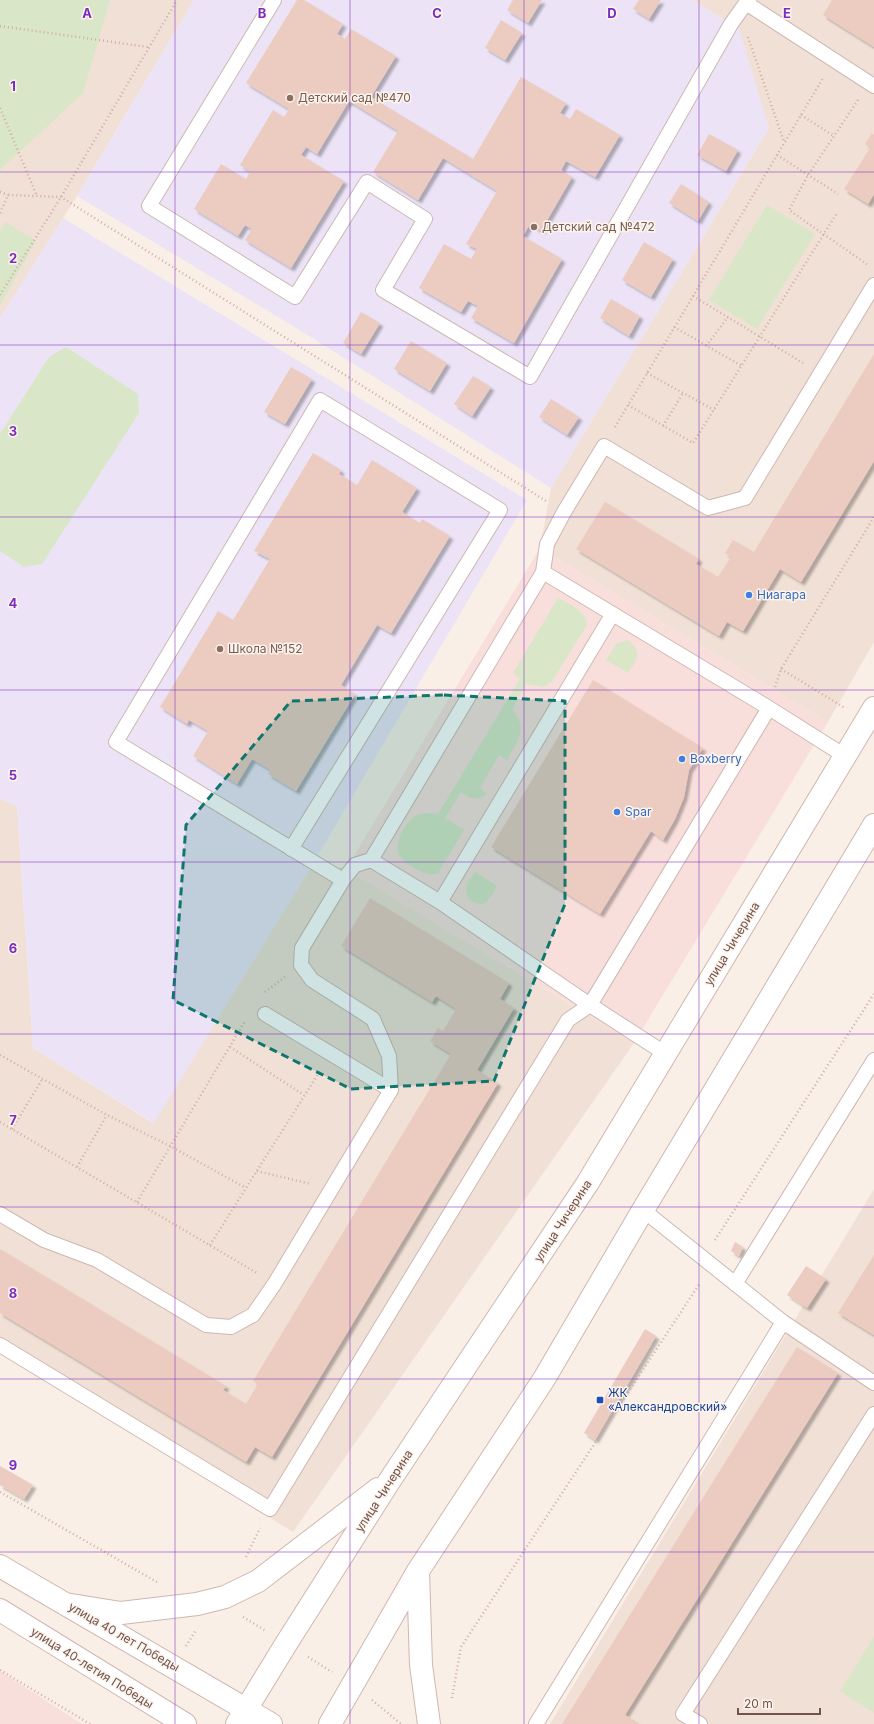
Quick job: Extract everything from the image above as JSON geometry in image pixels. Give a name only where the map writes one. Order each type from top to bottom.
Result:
[{"type":"main road","name":"улица Чичерина","points":[[242,1717],[286,1644],[390,1480],[588,1184],[870,715]]},
{"type":"main road","points":[[330,1724],[418,1571],[544,1379],[643,1210],[874,825]]},
{"type":"main road","points":[[65,1604],[121,1613],[197,1604],[225,1598],[258,1581],[390,1480]]},
{"type":"main road","name":"улица 40 лет Победы","points":[[0,1566],[65,1604],[242,1717],[271,1724]]},
{"type":"main road","points":[[418,1571],[421,1665],[429,1724]]},
{"type":"main road","name":"улица 40-летия Победы","points":[[0,1610],[185,1724]]},
{"type":"lane","points":[[274,0],[150,206],[295,297],[367,182],[425,220],[382,290],[530,377],[731,24],[745,5],[872,84]]},
{"type":"lane","points":[[0,1214],[44,1240],[97,1260],[206,1325],[231,1327],[253,1315],[275,1283],[391,1090],[389,1056],[373,1019],[312,980],[301,965],[302,948],[342,880],[355,865],[371,860],[543,572],[547,544],[564,512],[604,446],[708,508],[745,498],[874,285]]},
{"type":"lane","points":[[291,849],[500,510],[320,400],[116,742],[291,849],[342,880]]},
{"type":"lane","points":[[543,572],[612,615],[769,708],[845,756]]},
{"type":"lane","points":[[440,902],[612,615]]},
{"type":"lane","points":[[0,1345],[270,1509],[568,1020],[590,1005],[769,708]]},
{"type":"lane","points":[[371,860],[440,902],[590,1005],[666,1054]]},
{"type":"lane","points":[[265,1014],[391,1090]]},
{"type":"lane","points":[[735,1284],[874,1060]]},
{"type":"lane","points":[[643,1210],[783,1322],[874,1383]]},
{"type":"lane","points":[[536,1724],[783,1322]]},
{"type":"lane","points":[[700,1724],[683,1714],[870,1428],[874,1414]]},
{"type":"path","points":[[0,295],[61,197],[177,0]]},
{"type":"path","points":[[745,5],[784,142]]},
{"type":"path","points":[[0,26],[148,47]]},
{"type":"path","points":[[604,446],[834,60]]},
{"type":"path","points":[[872,84],[834,136],[788,210],[874,270]]},
{"type":"path","points":[[0,108],[37,196]]},
{"type":"path","points":[[801,115],[834,136]]},
{"type":"path","points":[[777,155],[838,194]]},
{"type":"path","points":[[0,192],[8,196],[61,197],[564,512]]},
{"type":"path","points":[[0,213],[8,196]]},
{"type":"path","points":[[628,405],[693,443],[837,213]]},
{"type":"path","points":[[693,296],[820,373]]},
{"type":"path","points":[[706,346],[728,317]]},
{"type":"path","points":[[674,327],[742,366]]},
{"type":"path","points":[[647,373],[714,410]]},
{"type":"path","points":[[663,426],[683,393]]},
{"type":"path","points":[[769,708],[781,669],[874,517]]},
{"type":"path","points":[[781,669],[870,715]]},
{"type":"path","points":[[260,996],[301,965]]},
{"type":"path","points":[[452,1702],[460,1647],[712,1266],[713,1243],[874,994]]},
{"type":"path","points":[[137,1202],[249,1015]]},
{"type":"path","points":[[230,1046],[304,1095]]},
{"type":"path","points":[[210,1245],[330,1053]]},
{"type":"path","points":[[0,1056],[43,1078],[107,1115],[170,1146],[246,1188]]},
{"type":"path","points":[[12,1129],[43,1078]]},
{"type":"path","points":[[77,1167],[107,1115]]},
{"type":"path","points":[[0,1122],[275,1283]]},
{"type":"path","points":[[257,1170],[331,1190]]},
{"type":"path","points":[[0,1492],[160,1584]]},
{"type":"path","points":[[0,1670],[90,1724]]},
{"type":"highlighted area","points":[[444,695],[565,701],[565,904],[494,1081],[351,1089],[173,1000],[186,825],[291,701]]},
{"type":"shaded area","points":[[0,0],[194,0],[77,196],[0,318]]},
{"type":"shaded area","name":"Детский сад №472","points":[[194,0],[692,0],[739,29],[769,128],[551,488],[293,326],[77,196]]},
{"type":"shaded area","points":[[692,0],[874,0],[874,642],[828,722],[540,548],[551,488],[769,128],[731,24]]},
{"type":"shaded area","name":"Школа №152","points":[[63,218],[527,500],[314,862],[154,1123],[33,1048],[17,806],[0,798],[0,318]]},
{"type":"shaded area","points":[[540,548],[828,722],[634,1043],[346,869]]},
{"type":"shaded area","points":[[0,798],[17,806],[33,1048],[153,1123],[314,862],[346,869],[634,1043],[293,1532],[0,1354]]},
{"type":"shaded area","points":[[874,1189],[874,1724],[550,1724]]},
{"type":"shaded area","points":[[0,1671],[82,1724],[0,1724]]},
{"type":"green space","points":[[0,0],[110,0],[83,93],[0,170]]},
{"type":"green space","points":[[767,205],[815,234],[757,329],[709,300]]},
{"type":"green space","points":[[5,222],[36,241],[0,305],[0,230]]},
{"type":"green space","points":[[66,347],[138,394],[139,413],[42,564],[24,567],[0,551],[0,434],[49,357]]},
{"type":"green space","points":[[558,598],[577,608],[584,616],[587,625],[551,683],[543,687],[526,684],[512,710],[520,723],[521,729],[518,740],[507,760],[499,755],[480,788],[487,794],[480,798],[474,798],[461,792],[445,818],[464,830],[438,873],[423,873],[405,862],[401,857],[397,848],[400,836],[406,824],[419,814],[438,814],[520,679],[513,673]]},
{"type":"green space","points":[[627,640],[636,648],[637,652],[636,660],[628,673],[606,660],[616,644]]},
{"type":"green space","points":[[475,872],[497,886],[489,899],[483,904],[473,902],[466,893],[469,880]]},
{"type":"green space","points":[[874,1637],[874,1713],[840,1691]]},
{"type":"building","points":[[297,0],[304,0],[343,24],[337,34],[345,39],[351,29],[396,56],[371,97],[473,159],[521,77],[566,103],[560,113],[570,119],[576,109],[620,135],[595,177],[566,161],[561,170],[572,177],[541,231],[530,224],[523,236],[562,259],[514,343],[471,318],[478,306],[468,301],[461,312],[419,288],[444,244],[471,259],[477,249],[466,244],[497,191],[443,158],[418,200],[373,172],[398,131],[349,101],[317,154],[306,147],[301,155],[344,181],[291,268],[245,240],[252,229],[245,225],[238,236],[194,209],[221,164],[246,179],[250,172],[240,165],[273,110],[284,117],[289,109],[246,83]]},
{"type":"building","points":[[513,0],[542,0],[528,23],[507,10]]},
{"type":"building","points":[[639,0],[661,0],[649,19],[633,9]]},
{"type":"building","points":[[832,0],[874,0],[874,47],[823,15]]},
{"type":"building","points":[[501,20],[522,33],[505,60],[485,48]]},
{"type":"building","points":[[872,133],[874,135],[874,194],[868,204],[844,189],[870,148],[865,144]]},
{"type":"building","points":[[709,134],[738,150],[726,171],[697,155]]},
{"type":"building","points":[[681,184],[709,202],[698,221],[669,203]]},
{"type":"building","points":[[644,242],[673,259],[651,297],[622,280]]},
{"type":"building","points":[[611,299],[640,316],[629,336],[600,318]]},
{"type":"building","points":[[361,312],[380,323],[361,354],[343,343]]},
{"type":"building","points":[[411,341],[447,363],[430,391],[394,369]]},
{"type":"building","points":[[874,354],[874,461],[801,582],[780,569],[743,631],[727,622],[719,636],[576,549],[605,502],[699,559],[696,564],[718,577],[731,557],[725,553],[733,540],[754,552]]},
{"type":"building","points":[[291,367],[312,379],[285,424],[264,412]]},
{"type":"building","points":[[473,376],[491,387],[472,416],[454,404]]},
{"type":"building","points":[[551,399],[579,417],[567,435],[539,417]]},
{"type":"building","points":[[313,453],[341,470],[339,474],[357,485],[372,460],[417,488],[402,512],[420,523],[422,519],[450,536],[391,633],[377,625],[341,685],[355,694],[296,791],[268,774],[271,770],[252,759],[237,784],[193,756],[208,731],[189,720],[187,724],[160,707],[218,611],[233,620],[270,559],[254,551]]},
{"type":"building","points":[[593,680],[703,748],[689,770],[684,797],[675,819],[663,840],[651,831],[600,914],[491,847]]},
{"type":"building","points":[[370,898],[509,983],[500,999],[514,1008],[477,1070],[498,1083],[272,1457],[255,1447],[246,1462],[0,1313],[0,1249],[226,1386],[223,1390],[246,1404],[258,1384],[253,1381],[451,1054],[430,1041],[438,1028],[443,1031],[456,1009],[436,996],[432,1002],[341,946]]},
{"type":"building","points":[[735,1242],[743,1247],[739,1256],[731,1251]]},
{"type":"building","points":[[874,1255],[874,1335],[838,1313]]},
{"type":"building","points":[[806,1266],[826,1279],[807,1308],[787,1295]]},
{"type":"building","points":[[645,1329],[656,1336],[595,1440],[584,1433]]},
{"type":"building","points":[[797,1347],[838,1373],[625,1715],[640,1724],[562,1724]]},
{"type":"building","points":[[0,1466],[33,1485],[24,1499],[0,1485]]},
{"type":"place","name":"Детский сад №470","points":[[290,98]]},
{"type":"place","name":"Детский сад №472","points":[[534,227]]},
{"type":"place","name":"Ниагара","points":[[749,595]]},
{"type":"place","name":"Школа №152","points":[[220,649]]},
{"type":"place","name":"Boxberry","points":[[682,759]]},
{"type":"place","name":"Spar","points":[[617,812]]},
{"type":"place","name":"ЖК «Александровский»","points":[[600,1400]]}]
